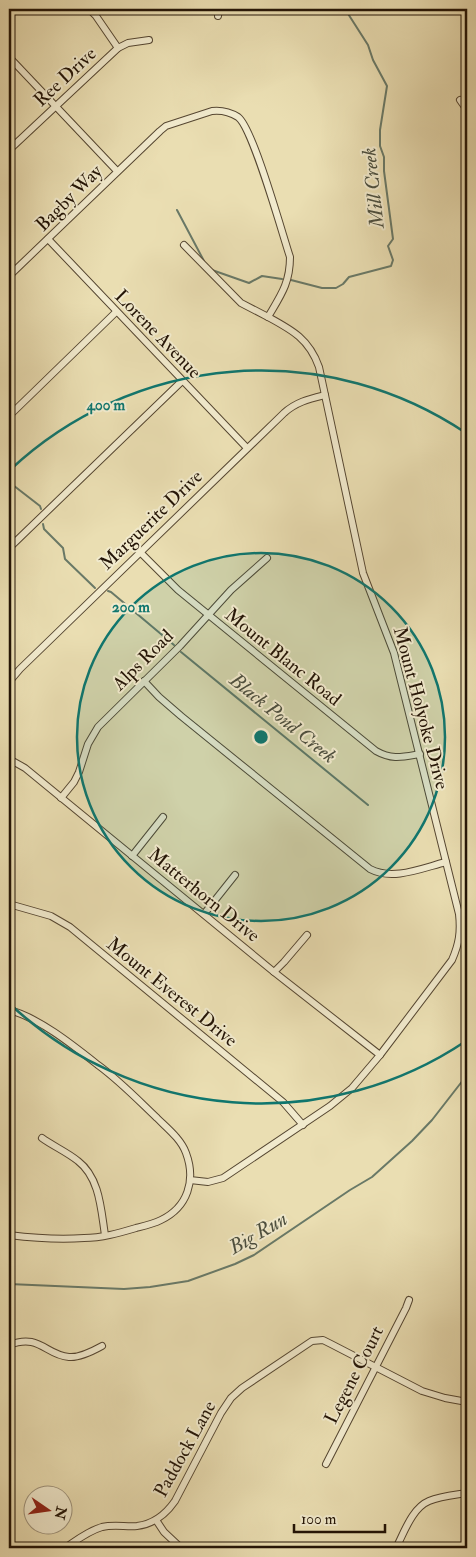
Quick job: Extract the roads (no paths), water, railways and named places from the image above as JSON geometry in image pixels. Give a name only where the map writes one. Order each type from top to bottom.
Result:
[{"type":"street","points":[[89,9],[118,48]]},
{"type":"street","points":[[218,9],[218,16]]},
{"type":"street","name":"Ree Drive","points":[[9,150],[118,48],[128,43],[149,40]]},
{"type":"street","points":[[9,57],[117,171]]},
{"type":"street","points":[[460,100],[467,110]]},
{"type":"street","name":"Bagby Way","points":[[9,276],[166,126],[220,110],[238,117],[245,124],[290,257],[290,272],[284,290],[268,317]]},
{"type":"street","name":"Lorene Avenue","points":[[48,239],[247,448]]},
{"type":"street","points":[[184,245],[241,303],[268,317]]},
{"type":"street","points":[[9,416],[116,312]]},
{"type":"street","name":"Mount Holyoke Drive","points":[[190,1180],[208,1182],[223,1178],[303,1125],[340,1099],[352,1088],[380,1056],[445,969],[457,949],[460,926],[420,754],[394,653],[363,574],[319,367],[306,344],[295,332],[268,317]]},
{"type":"street","points":[[10,544],[182,381]]},
{"type":"street","name":"Marguerite Drive","points":[[9,682],[20,669],[290,408],[300,402],[325,395]]},
{"type":"street","name":"Mount Blanc Road","points":[[140,552],[166,579],[208,615],[376,752],[395,758],[420,754]]},
{"type":"street","name":"Alps Road","points":[[61,798],[74,782],[79,772],[94,731],[231,590],[267,558]]},
{"type":"street","points":[[144,681],[181,716],[370,869],[380,873],[397,874],[446,862]]},
{"type":"street","name":"Matterhorn Drive","points":[[9,759],[25,768],[274,972],[380,1056]]},
{"type":"street","points":[[132,856],[163,817]]},
{"type":"street","points":[[204,914],[236,875]]},
{"type":"street","name":"Mount Everest Drive","points":[[9,904],[51,916],[70,927],[283,1102],[303,1125]]},
{"type":"street","points":[[274,972],[307,935]]},
{"type":"street","points":[[9,1010],[29,1018],[67,1040],[120,1082],[176,1137],[186,1152],[191,1174],[189,1189],[185,1198],[173,1212],[165,1218],[119,1234],[84,1238],[9,1235]]},
{"type":"street","points":[[42,1138],[79,1162],[92,1179],[100,1199],[105,1236]]},
{"type":"street","name":"Legene Court","points":[[326,1464],[409,1300]]},
{"type":"street","name":"Paddock Lane","points":[[66,1548],[87,1533],[114,1525],[137,1526],[156,1520],[167,1512],[176,1501],[225,1406],[242,1388],[307,1344],[317,1340],[331,1344],[376,1366]]},
{"type":"street","points":[[9,1345],[20,1342],[36,1343],[67,1358],[73,1358],[102,1346]]},
{"type":"street","points":[[376,1366],[432,1394],[467,1402]]},
{"type":"street","points":[[396,1548],[420,1506],[435,1499],[467,1493]]},
{"type":"street","points":[[156,1520],[164,1532],[181,1548]]},
{"type":"waterway","name":"Mill Creek","points":[[291,280],[322,288],[336,288],[349,277],[391,266],[393,260],[388,246],[393,239],[384,171],[384,157],[380,146],[380,130],[387,86],[373,60],[368,45],[345,9]]},
{"type":"waterway","name":"Mill Creek","points":[[177,210],[204,261]]},
{"type":"waterway","name":"Mill Creek","points":[[212,270],[249,283],[262,276],[282,279]]},
{"type":"waterway","name":"Black Pond Creek","points":[[9,482],[40,506],[41,509]]},
{"type":"waterway","name":"Black Pond Creek","points":[[43,524],[44,529],[63,548],[65,559],[95,588]]},
{"type":"waterway","name":"Black Pond Creek","points":[[108,591],[174,645]]},
{"type":"waterway","name":"Black Pond Creek","points":[[181,652],[368,805]]},
{"type":"waterway","name":"Big Run","points":[[9,1284],[124,1289],[150,1287],[188,1281],[235,1264],[254,1255],[372,1177],[432,1120],[467,1075]]}]
